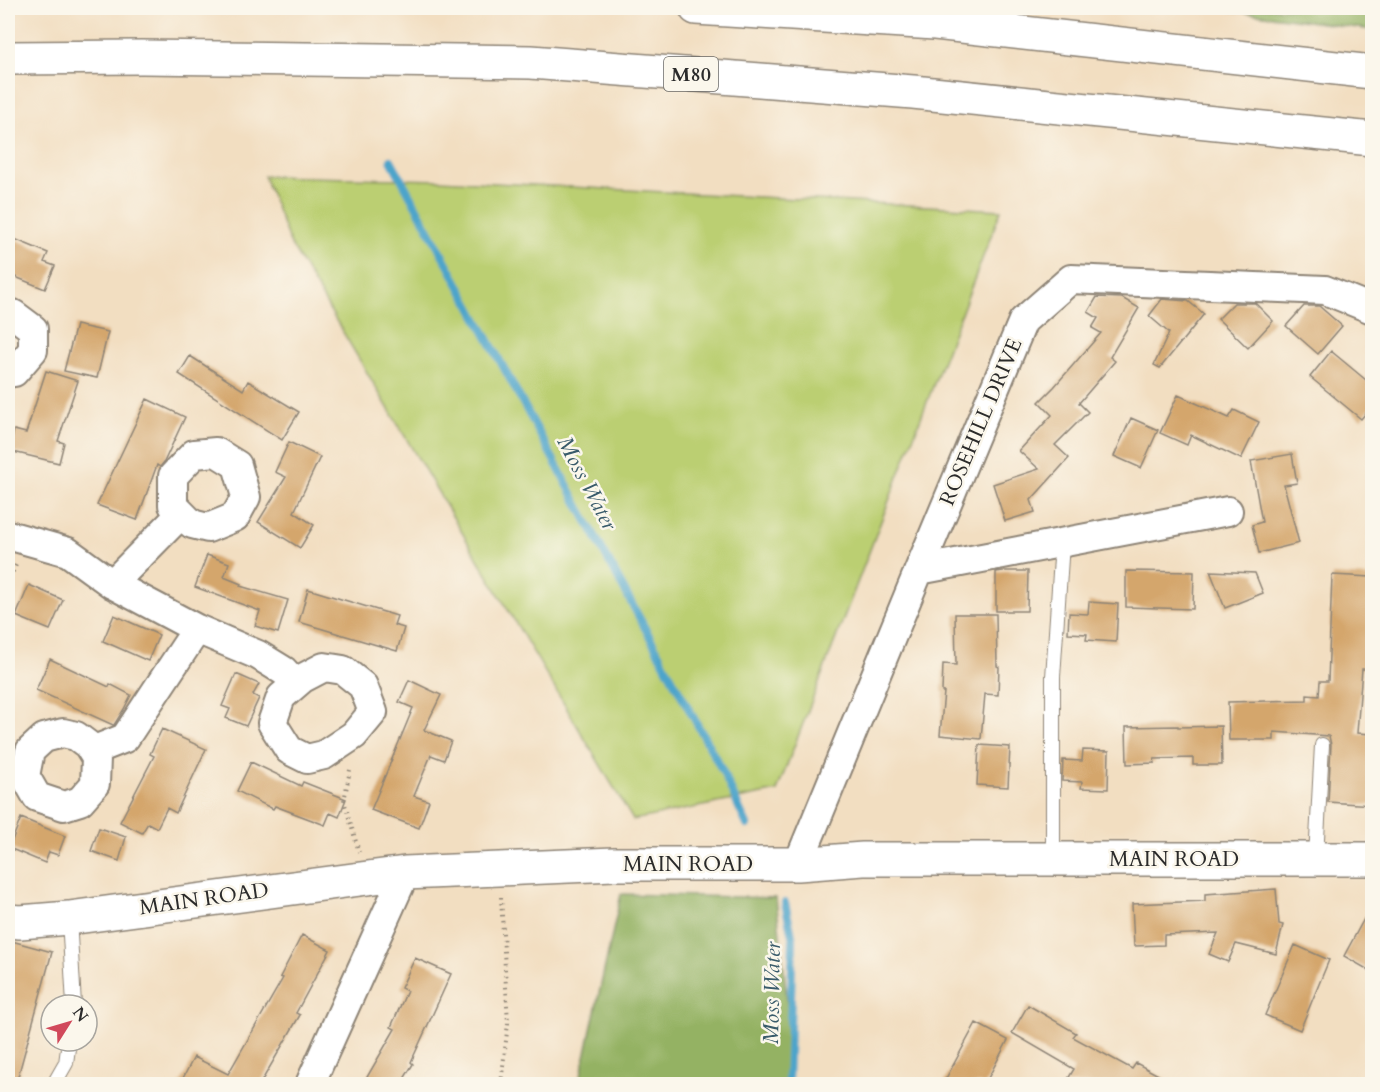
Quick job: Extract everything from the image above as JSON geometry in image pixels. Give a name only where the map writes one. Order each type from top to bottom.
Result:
[{"type":"main road","points":[[696,8],[935,23],[1372,72]]},
{"type":"main road","name":"M80","points":[[8,58],[142,57],[531,62],[913,92],[1372,139]]},
{"type":"main road","name":"MAIN ROAD","points":[[8,921],[69,918],[405,873],[614,864],[798,864],[863,858],[1372,859]]},
{"type":"street","name":"ROSEHILL DRIVE","points":[[798,864],[1023,321],[1071,279],[1325,290],[1372,309]]},
{"type":"street","points":[[8,314],[13,314],[33,329],[33,350],[14,372],[8,373]]},
{"type":"street","points":[[919,570],[1228,511]]},
{"type":"street","points":[[112,584],[181,514]]},
{"type":"street","points":[[8,535],[68,552],[112,584],[197,629],[258,655],[284,671],[296,684]]},
{"type":"street","points":[[92,751],[125,738],[197,629]]},
{"type":"street","points":[[324,667],[343,670],[363,686],[373,712],[354,735],[341,744],[324,755],[307,759],[289,750],[272,723],[281,697],[303,678],[324,667]]},
{"type":"street","points":[[310,1084],[405,873]]},
{"type":"lane","points":[[1053,859],[1053,677],[1062,543]]},
{"type":"lane","points":[[1317,858],[1322,745]]},
{"type":"lane","points":[[69,918],[73,993]]},
{"type":"lane","points":[[54,1084],[66,1063],[67,1053]]},
{"type":"path","points":[[341,744],[350,771],[344,801],[367,878]]},
{"type":"path","points":[[499,869],[508,1023],[501,1084]]},
{"type":"green space","points":[[1204,8],[1372,8],[1372,30],[1220,9]]},
{"type":"green space","points":[[264,176],[439,180],[1001,210],[777,791],[633,820],[290,243]]},
{"type":"green space","points":[[621,894],[776,898],[791,1036],[786,1084],[579,1084]]},
{"type":"building","points":[[12,238],[48,253],[44,262],[55,266],[45,289],[8,274],[8,249]]},
{"type":"building","points":[[1097,297],[1122,298],[1139,308],[1110,357],[1115,361],[1079,403],[1088,412],[1055,445],[1069,458],[1031,500],[1035,512],[1005,521],[993,484],[1039,469],[1019,451],[1052,415],[1039,402],[1101,333],[1092,328],[1098,318],[1088,312]]},
{"type":"building","points":[[1162,299],[1188,301],[1204,314],[1160,368],[1154,365],[1169,333],[1149,316]]},
{"type":"building","points":[[1234,303],[1255,303],[1273,321],[1248,348],[1218,319]]},
{"type":"building","points":[[1304,306],[1319,306],[1342,326],[1318,354],[1286,326]]},
{"type":"building","points":[[76,325],[108,332],[97,378],[64,371]]},
{"type":"building","points":[[1331,351],[1372,385],[1372,406],[1361,419],[1310,377]]},
{"type":"building","points":[[190,356],[243,390],[248,381],[299,412],[282,440],[179,374]]},
{"type":"building","points":[[46,371],[78,381],[58,441],[64,443],[59,463],[9,451],[14,430],[26,433]]},
{"type":"building","points":[[1178,395],[1229,418],[1234,410],[1259,422],[1241,459],[1191,435],[1187,445],[1160,433]]},
{"type":"building","points":[[147,399],[185,417],[164,462],[160,467],[157,465],[137,520],[97,505]]},
{"type":"building","points":[[1131,418],[1158,430],[1141,468],[1114,456]]},
{"type":"building","points":[[289,442],[320,457],[294,512],[314,525],[300,548],[258,522],[286,477],[275,472]]},
{"type":"building","points":[[1292,454],[1297,483],[1284,485],[1299,543],[1259,553],[1252,525],[1262,522],[1251,461]]},
{"type":"building","points":[[207,555],[229,563],[224,577],[241,584],[240,586],[288,600],[278,633],[255,626],[260,611],[195,587]]},
{"type":"building","points":[[1028,571],[1027,611],[996,611],[996,572]]},
{"type":"building","points":[[1126,571],[1194,572],[1193,609],[1126,607]]},
{"type":"building","points":[[1210,571],[1255,573],[1263,593],[1225,608]]},
{"type":"building","points":[[1332,575],[1372,577],[1372,669],[1362,669],[1357,733],[1372,734],[1372,805],[1328,802],[1331,745],[1329,736],[1274,732],[1274,740],[1229,740],[1228,702],[1307,700],[1307,695],[1319,696],[1320,681],[1328,681]]},
{"type":"building","points":[[29,585],[63,600],[50,630],[16,616]]},
{"type":"building","points":[[308,589],[397,616],[394,625],[404,628],[397,651],[299,622]]},
{"type":"building","points":[[1089,602],[1118,604],[1116,642],[1086,640],[1087,634],[1068,633],[1069,613],[1088,614]]},
{"type":"building","points":[[955,614],[996,614],[998,695],[985,694],[981,739],[940,735],[944,692],[942,692],[943,664],[956,665]]},
{"type":"building","points":[[114,615],[159,635],[148,661],[103,641]]},
{"type":"building","points":[[50,659],[131,695],[114,725],[36,690]]},
{"type":"building","points":[[236,674],[259,684],[253,695],[259,698],[246,726],[226,718],[230,709],[222,706]]},
{"type":"building","points":[[409,680],[441,695],[424,730],[451,741],[444,760],[431,755],[414,796],[429,801],[419,828],[371,810],[413,708],[399,702]]},
{"type":"building","points":[[1221,726],[1222,765],[1193,765],[1193,758],[1154,759],[1155,763],[1127,764],[1126,727]]},
{"type":"building","points":[[162,729],[206,749],[176,813],[167,808],[157,828],[148,823],[142,833],[120,822],[154,756],[150,754]]},
{"type":"building","points":[[979,745],[1010,747],[1008,787],[977,785]]},
{"type":"building","points":[[1083,750],[1109,751],[1108,789],[1081,788],[1082,782],[1062,781],[1063,760],[1082,761]]},
{"type":"building","points":[[251,762],[301,786],[303,782],[346,799],[339,817],[330,813],[325,825],[275,806],[273,809],[237,791]]},
{"type":"building","points":[[21,818],[65,836],[58,855],[49,852],[45,863],[9,848]]},
{"type":"building","points":[[99,828],[126,837],[119,861],[91,851]]},
{"type":"building","points":[[1276,889],[1279,924],[1283,925],[1276,954],[1236,944],[1228,962],[1209,954],[1218,933],[1164,935],[1164,945],[1134,946],[1132,904],[1205,901],[1205,894]]},
{"type":"building","points":[[1372,904],[1372,972],[1344,956]]},
{"type":"building","points":[[302,935],[330,950],[296,1013],[300,1015],[260,1084],[180,1084],[194,1057],[228,1074],[283,978],[280,977]]},
{"type":"building","points":[[8,940],[52,952],[16,1084],[8,1084]]},
{"type":"building","points":[[1295,945],[1329,960],[1300,1030],[1265,1015]]},
{"type":"building","points":[[415,958],[451,974],[411,1062],[413,1064],[401,1084],[363,1084],[395,1029],[391,1027],[407,991],[401,988]]},
{"type":"building","points":[[1028,1005],[1076,1033],[1073,1037],[1132,1069],[1136,1063],[1175,1084],[1065,1084],[1074,1069],[1012,1033]]},
{"type":"building","points":[[976,1023],[1008,1040],[985,1084],[943,1084]]},
{"type":"waterway","name":"Moss Water","points":[[391,160],[722,770],[747,825]]},
{"type":"waterway","name":"Moss Water","points":[[785,903],[793,940],[788,1084]]}]
